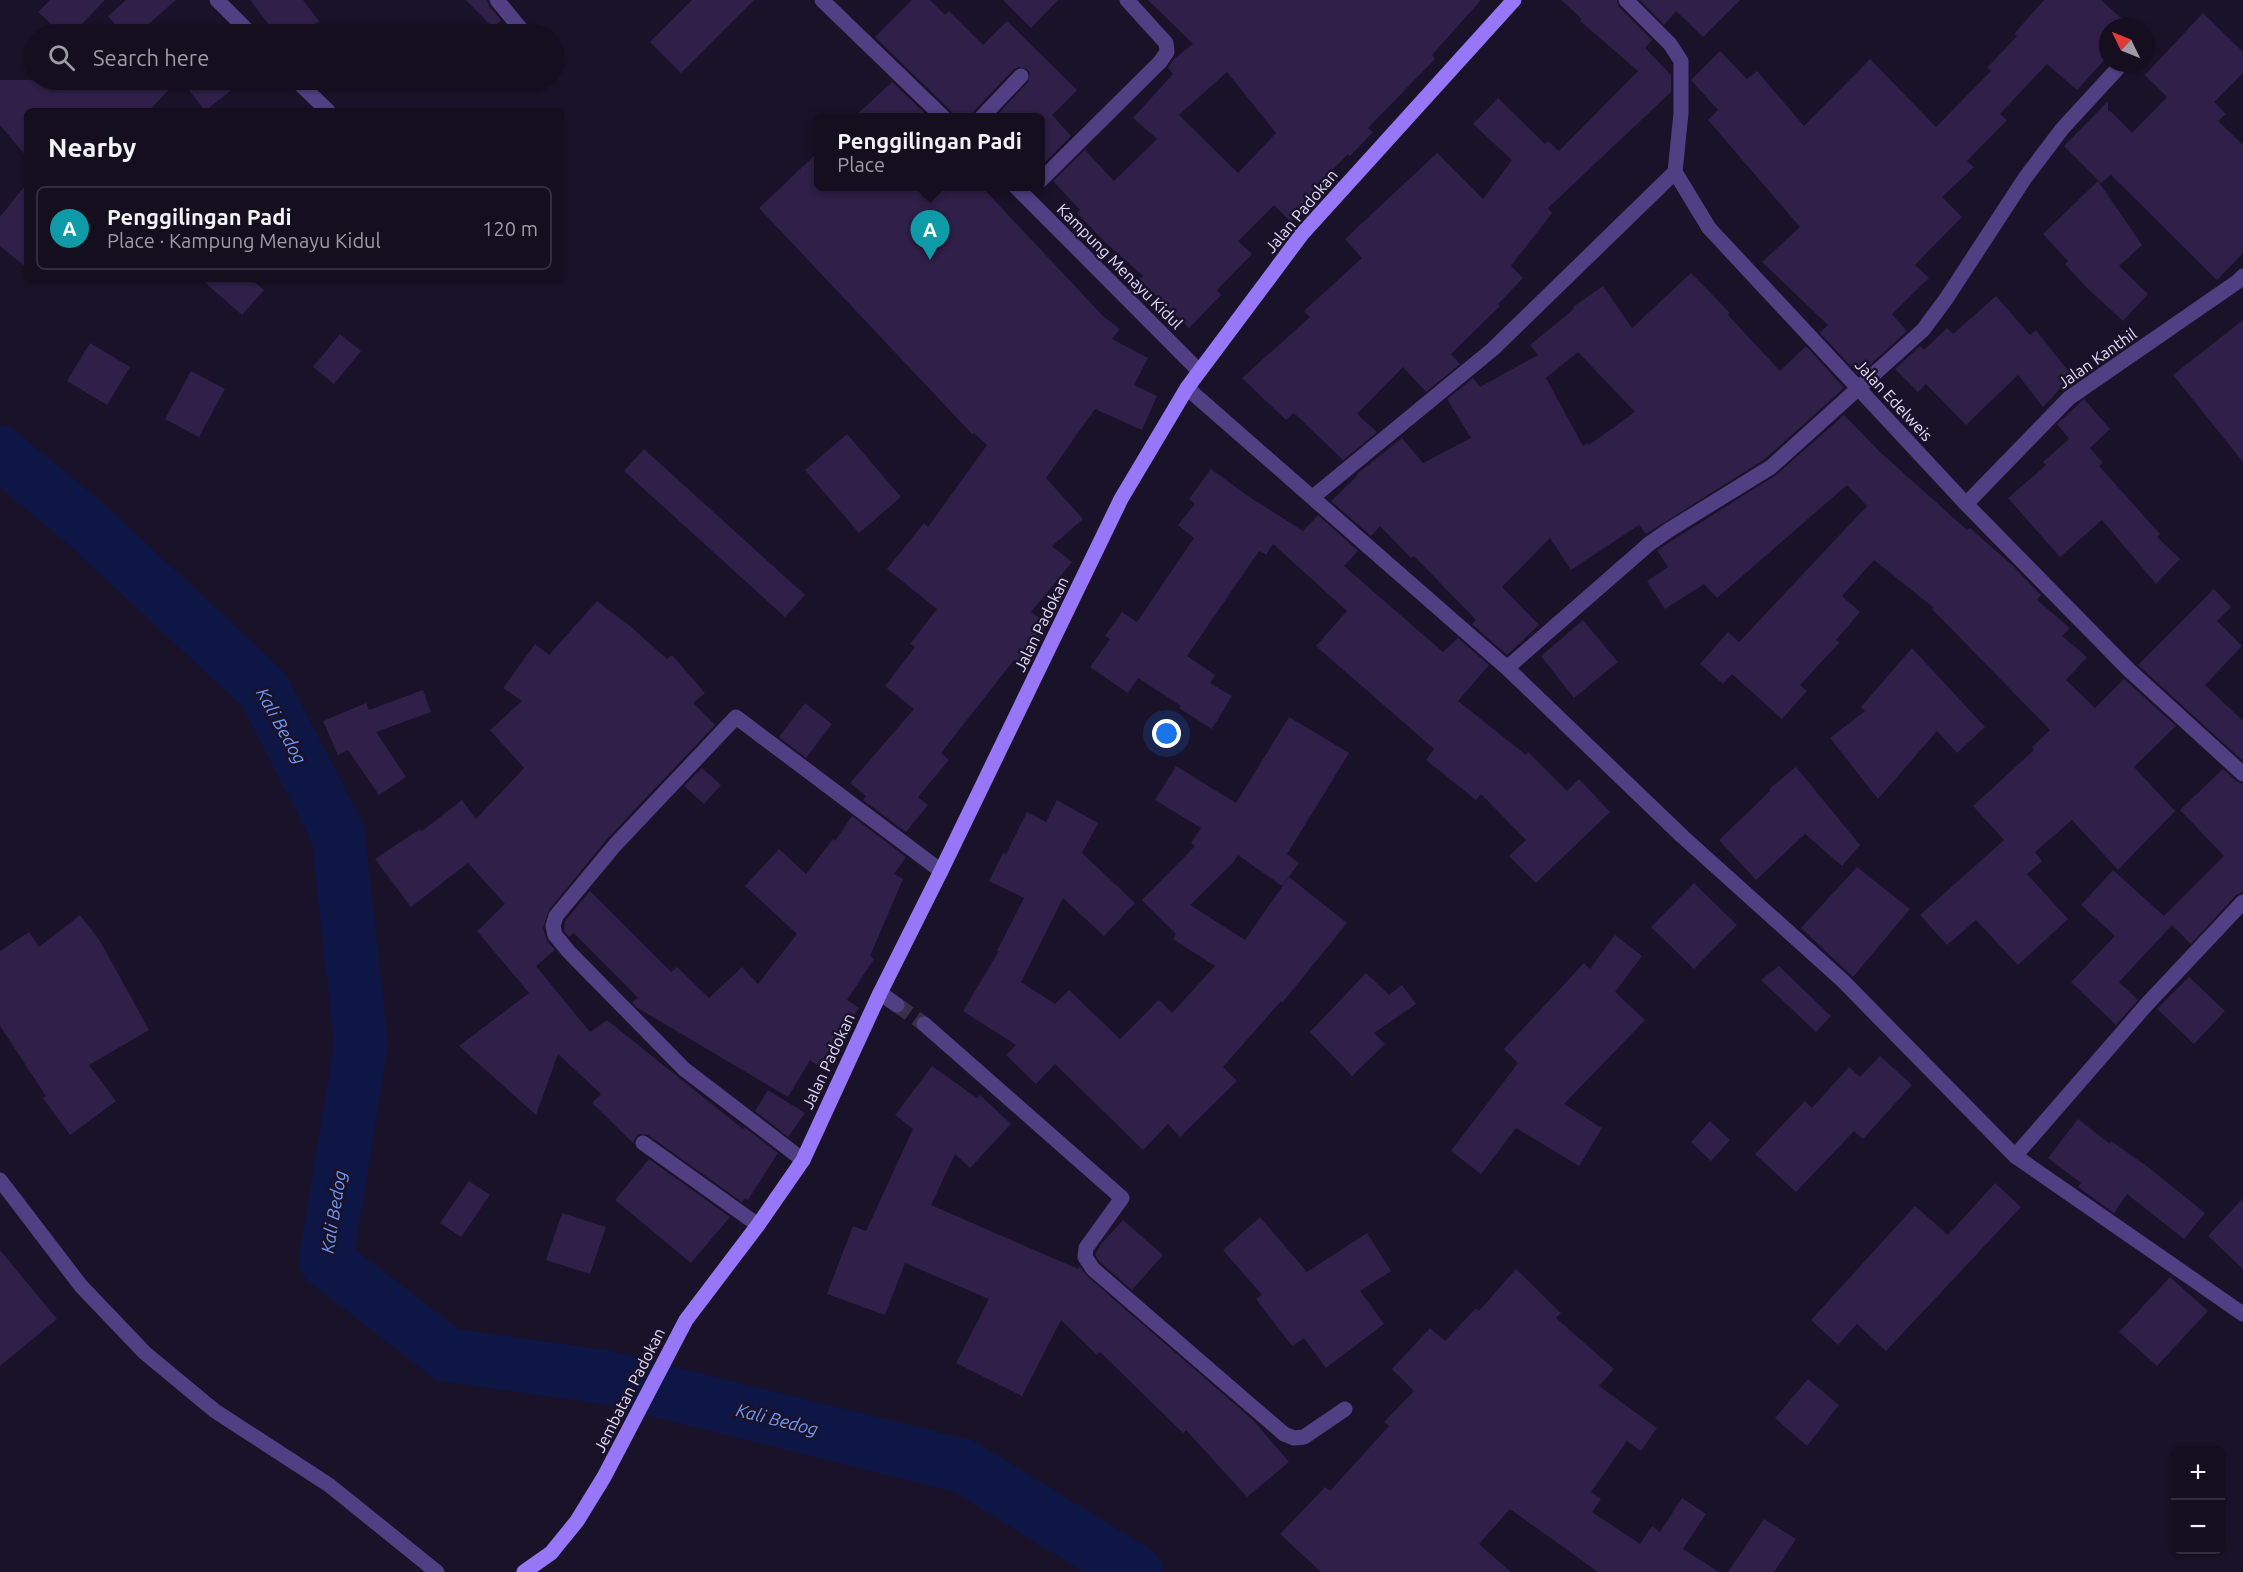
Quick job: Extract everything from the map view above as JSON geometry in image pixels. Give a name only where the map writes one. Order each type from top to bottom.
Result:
[{"type":"main road","name":"Jalan Padokan","points":[[686,1320],[758,1225],[803,1160],[880,993],[1121,500],[1187,388],[1302,234],[1512,1]]},
{"type":"main road","name":"Jembatan Padokan","points":[[524,1572],[550,1553],[578,1521],[604,1478],[686,1320]]},
{"type":"street","points":[[217,0],[241,24]]},
{"type":"street","points":[[497,0],[517,24]]},
{"type":"street","points":[[822,0],[940,113]]},
{"type":"street","points":[[1045,176],[1160,62],[1167,52],[1166,43],[1127,0]]},
{"type":"street","points":[[1312,497],[1493,349],[1675,172],[1681,113],[1681,61],[1671,44],[1626,0]]},
{"type":"street","points":[[1507,668],[1649,544],[1771,467],[1923,330],[1946,299],[2025,178],[2061,129],[2115,72]]},
{"type":"street","points":[[985,113],[1021,76]]},
{"type":"street","points":[[306,90],[325,108]]},
{"type":"street","name":"Jalan Edelweis","points":[[1675,172],[1709,228],[1966,504],[2130,670],[2243,774]]},
{"type":"street","name":"Kampung Menayu Kidul","points":[[1026,191],[1199,371]]},
{"type":"street","name":"Jalan Kanthil","points":[[1966,504],[2069,398],[2241,284]]},
{"type":"street","points":[[1187,388],[1507,668],[1683,837],[1842,981],[2015,1156],[2243,1314]]},
{"type":"street","points":[[803,1160],[684,1069],[555,935],[553,926],[556,916],[615,845],[736,717],[941,871]]},
{"type":"street","points":[[2015,1156],[2148,1003],[2243,902]]},
{"type":"street","points":[[880,993],[897,1005]]},
{"type":"street","points":[[924,1024],[1122,1198],[1086,1248],[1085,1257],[1094,1269],[1284,1434],[1294,1438],[1304,1437],[1345,1409]]},
{"type":"street","points":[[643,1143],[758,1225]]},
{"type":"street","points":[[0,1180],[81,1286],[145,1353],[215,1411],[329,1485],[437,1572]]},
{"type":"building","points":[[50,0],[105,0],[82,24],[51,24],[38,12]]},
{"type":"building","points":[[126,0],[176,0],[148,24],[115,24],[108,16]]},
{"type":"building","points":[[250,0],[303,0],[319,21],[315,24],[268,24]]},
{"type":"building","points":[[466,0],[487,0],[489,6],[501,20],[497,24],[489,24]]},
{"type":"building","points":[[692,0],[754,0],[681,73],[650,42]]},
{"type":"building","points":[[912,0],[930,0],[945,15],[949,11],[983,45],[1007,21],[1077,90],[1052,115],[1071,136],[1045,162],[1045,113],[999,113],[1028,82],[1030,74],[1027,69],[1019,67],[1014,69],[973,113],[952,113],[875,37]]},
{"type":"building","points":[[1003,0],[1058,0],[1031,28]]},
{"type":"building","points":[[1148,0],[1481,0],[1432,55],[1435,59],[1368,128],[1373,132],[1310,193],[1315,197],[1291,222],[1274,205],[1238,241],[1252,254],[1217,290],[1221,295],[1189,328],[1139,279],[1143,276],[1077,213],[1080,210],[1053,181],[1085,150],[1114,181],[1157,139],[1133,118],[1173,74],[1168,68],[1174,59],[1193,44]],"holes":[[[1227,72],[1276,133],[1238,173],[1179,115]]]},
{"type":"building","points":[[1561,0],[1617,0],[1619,7],[1652,40],[1645,48],[1671,75],[1671,92],[1548,208],[1552,213],[1511,266],[1523,278],[1498,304],[1500,306],[1451,354],[1460,364],[1426,392],[1403,367],[1357,414],[1377,432],[1343,460],[1294,413],[1286,420],[1242,378],[1310,317],[1304,311],[1362,258],[1345,239],[1437,153],[1483,199],[1512,160],[1473,124],[1498,98],[1545,144],[1548,141],[1559,151],[1638,71],[1580,21],[1582,19]]},
{"type":"building","points":[[1640,0],[1740,0],[1703,37],[1676,11],[1664,25]]},
{"type":"building","points":[[2044,0],[2101,0],[2121,18],[2099,18],[2099,66],[2077,90],[2047,64],[2000,114],[2007,120],[1967,161],[1974,167],[1942,197],[1962,217],[1915,265],[1929,278],[1892,314],[1907,331],[1859,375],[1820,333],[1828,325],[1762,262],[1800,227],[1708,120],[1718,110],[1691,80],[1720,51],[1747,79],[1757,71],[1804,126],[1870,59],[1936,127],[1991,71],[1987,68],[2017,36],[2014,34]]},
{"type":"building","points":[[2203,13],[2243,52],[2243,73],[2214,102],[2226,114],[2218,121],[2243,145],[2243,253],[2217,280],[2111,175],[2101,183],[2064,146],[2108,101],[2108,112],[2110,111],[2132,133],[2167,97],[2145,75],[2148,72],[2153,72],[2153,66]]},
{"type":"building","points":[[0,80],[24,80],[24,90],[169,90],[152,108],[24,108],[24,153],[0,125]]},
{"type":"building","points":[[892,82],[925,113],[858,113]]},
{"type":"building","points":[[189,90],[231,90],[209,108],[203,108]]},
{"type":"building","points":[[814,156],[814,191],[986,191],[1103,316],[1120,329],[1112,339],[1148,358],[1134,385],[1157,396],[1142,430],[1095,409],[1046,478],[1083,519],[1052,546],[1072,562],[1031,612],[1048,625],[1020,664],[1014,660],[941,753],[949,760],[918,797],[928,805],[906,832],[863,800],[866,796],[850,783],[914,709],[885,686],[915,647],[910,644],[937,609],[887,569],[924,523],[928,527],[987,445],[974,433],[972,434],[759,208]]},
{"type":"building","points":[[2098,181],[2142,245],[2119,266],[2148,294],[2123,321],[2086,287],[2065,264],[2068,261],[2043,234]]},
{"type":"building","points":[[24,187],[24,266],[0,246],[0,217]]},
{"type":"building","points":[[1691,273],[1730,313],[1728,315],[1780,371],[1806,346],[1844,388],[1765,459],[1646,534],[1639,525],[1571,570],[1550,538],[1502,587],[1539,625],[1507,655],[1472,624],[1476,620],[1414,556],[1411,558],[1380,526],[1371,536],[1331,501],[1357,474],[1402,438],[1423,463],[1471,438],[1447,399],[1473,378],[1480,387],[1538,355],[1530,345],[1574,309],[1573,307],[1603,286],[1632,328]],"holes":[[[1578,352],[1635,412],[1589,445],[1587,443],[1583,446],[1546,378]]]},
{"type":"building","points":[[204,282],[255,282],[264,290],[242,315]]},
{"type":"building","points":[[1996,296],[2030,335],[2036,330],[2072,376],[2043,407],[2018,375],[1966,425],[1926,384],[1918,392],[1895,369],[1920,346],[1924,350],[1947,328],[1953,334]]},
{"type":"building","points":[[2243,320],[2243,462],[2173,375]]},
{"type":"building","points":[[340,334],[361,351],[334,384],[313,367]]},
{"type":"building","points":[[90,343],[130,367],[107,405],[67,381]]},
{"type":"building","points":[[191,371],[225,389],[199,437],[165,419]]},
{"type":"building","points":[[2084,399],[2110,429],[2090,448],[2103,463],[2099,466],[2160,534],[2157,537],[2180,559],[2156,584],[2102,520],[2060,557],[2008,498],[2046,465],[2043,462],[2069,439],[2057,424]]},
{"type":"building","points":[[1844,415],[1880,452],[1967,530],[1970,528],[2013,566],[2041,595],[2037,600],[2070,628],[2062,636],[2087,657],[2066,680],[2095,708],[2124,679],[2176,726],[2134,767],[2175,811],[2118,870],[2072,820],[2035,852],[2042,861],[2027,874],[2068,919],[2018,965],[1976,920],[1947,945],[1920,915],[2004,840],[1973,806],[2034,750],[2032,747],[2050,730],[1932,609],[1934,608],[1874,560],[1842,596],[1860,612],[1836,640],[1839,643],[1800,685],[1807,691],[1782,719],[1732,674],[1723,684],[1700,664],[1728,632],[1739,642],[1867,506],[1847,485],[1717,598],[1704,584],[1665,609],[1647,581],[1668,567],[1657,550],[1776,475]]},
{"type":"building","points":[[847,434],[901,497],[859,533],[805,470]]},
{"type":"building","points":[[644,449],[805,595],[785,617],[624,471]]},
{"type":"building","points":[[1211,469],[1303,531],[1318,515],[1358,551],[1344,566],[1443,652],[1458,638],[1489,665],[1458,701],[1526,755],[1528,752],[1567,791],[1579,779],[1610,812],[1536,883],[1509,856],[1526,840],[1481,794],[1476,800],[1426,760],[1434,749],[1316,646],[1347,611],[1273,544],[1266,555],[1259,551],[1187,656],[1215,675],[1210,683],[1232,696],[1212,729],[1138,678],[1128,693],[1090,667],[1110,639],[1105,636],[1122,612],[1137,622],[1194,538],[1178,525],[1195,504],[1189,499]]},
{"type":"building","points":[[2214,589],[2231,607],[2217,621],[2242,646],[2205,685],[2243,721],[2243,761],[2138,665]]},
{"type":"building","points":[[597,601],[630,626],[667,659],[672,655],[705,693],[693,703],[715,725],[608,838],[549,910],[543,928],[547,941],[555,950],[536,966],[590,1032],[607,1020],[743,1129],[744,1127],[778,1153],[748,1200],[745,1198],[742,1202],[648,1135],[638,1134],[633,1143],[592,1103],[601,1094],[558,1054],[536,1115],[459,1046],[529,993],[477,931],[505,904],[468,863],[411,907],[375,859],[420,829],[422,831],[462,800],[476,819],[524,768],[490,730],[522,701],[503,688],[535,644],[549,655]]},
{"type":"building","points":[[1583,620],[1618,662],[1574,698],[1541,656]]},
{"type":"building","points":[[1912,648],[1985,727],[1957,753],[1937,731],[1878,799],[1830,738],[1865,711],[1861,707]]},
{"type":"building","points":[[423,690],[431,712],[376,732],[406,777],[379,795],[348,750],[338,755],[323,721],[366,703],[369,710]]},
{"type":"building","points":[[805,703],[832,724],[806,758],[779,737]]},
{"type":"building","points":[[1289,717],[1349,753],[1287,854],[1299,863],[1282,886],[1238,855],[1232,864],[1190,905],[1245,940],[1289,877],[1347,923],[1282,1003],[1281,1001],[1223,1067],[1237,1081],[1180,1137],[1168,1124],[1143,1150],[1055,1064],[1036,1084],[1006,1055],[1016,1045],[963,1011],[999,951],[997,951],[1024,898],[989,881],[1003,853],[1006,854],[1027,812],[1046,822],[1057,800],[1098,823],[1082,853],[1135,903],[1104,936],[1063,898],[1021,982],[1055,1004],[1069,990],[1120,1039],[1159,1000],[1172,1013],[1215,966],[1173,939],[1176,934],[1142,900],[1195,846],[1191,843],[1201,828],[1155,800],[1176,766],[1236,803]]},
{"type":"building","points":[[1796,767],[1860,845],[1842,866],[1805,834],[1756,880],[1719,840],[1770,791],[1769,789]]},
{"type":"building","points":[[702,768],[721,785],[704,804],[684,786]]},
{"type":"building","points":[[2223,769],[2243,784],[2243,892],[2236,895],[2191,944],[2172,925],[2119,982],[2138,1000],[2116,1025],[2071,982],[2115,936],[2081,905],[2113,870],[2164,916],[2224,856],[2180,810]]},
{"type":"building","points":[[852,816],[906,857],[894,874],[903,879],[870,956],[874,959],[847,1000],[859,1008],[818,1066],[810,1060],[788,1097],[636,1007],[632,1002],[638,998],[574,933],[569,937],[564,931],[565,921],[590,891],[671,972],[677,967],[709,998],[742,967],[758,984],[797,934],[745,886],[779,849],[806,874],[833,839],[835,841]]},
{"type":"building","points":[[1857,867],[1910,909],[1853,977],[1801,928]]},
{"type":"building","points":[[1694,883],[1737,925],[1694,969],[1651,927]]},
{"type":"building","points":[[80,915],[100,941],[149,1030],[89,1065],[116,1101],[70,1135],[43,1098],[46,1096],[0,1026],[0,951],[29,932],[39,947]]},
{"type":"building","points":[[1615,935],[1642,956],[1615,992],[1645,1020],[1564,1104],[1602,1128],[1579,1166],[1516,1128],[1481,1174],[1451,1151],[1518,1063],[1504,1049],[1584,963],[1590,969]]},
{"type":"building","points":[[1779,966],[1831,1016],[1816,1032],[1761,980]]},
{"type":"building","points":[[1366,973],[1389,995],[1402,985],[1416,1004],[1374,1033],[1385,1044],[1352,1076],[1310,1032]]},
{"type":"building","points":[[2189,977],[2225,1011],[2194,1044],[2157,1009]]},
{"type":"building","points":[[1880,1056],[1912,1085],[1863,1139],[1854,1131],[1796,1192],[1755,1154],[1805,1101],[1812,1108],[1849,1067],[1860,1077]]},
{"type":"building","points":[[932,1066],[977,1098],[980,1095],[1011,1124],[970,1168],[955,1154],[931,1205],[1078,1269],[1080,1267],[1087,1276],[1253,1420],[1289,1462],[1247,1497],[1186,1430],[1183,1433],[1100,1352],[1097,1355],[1061,1320],[1022,1396],[956,1363],[989,1299],[905,1263],[885,1315],[827,1294],[853,1226],[866,1231],[913,1129],[895,1115]]},
{"type":"building","points":[[768,1090],[805,1113],[788,1137],[755,1111]]},
{"type":"building","points":[[2078,1119],[2110,1144],[2111,1141],[2148,1167],[2205,1213],[2184,1239],[2127,1194],[2114,1213],[2078,1187],[2081,1183],[2048,1158]]},
{"type":"building","points":[[1710,1121],[1730,1140],[1711,1161],[1691,1142]]},
{"type":"building","points":[[649,1159],[730,1217],[691,1263],[615,1200]]},
{"type":"building","points":[[469,1181],[490,1195],[461,1237],[440,1223]]},
{"type":"building","points":[[1995,1183],[2021,1207],[1886,1351],[1857,1324],[1838,1345],[1811,1320],[1915,1206],[1948,1235]]},
{"type":"building","points":[[2243,1198],[2243,1269],[2208,1236]]},
{"type":"building","points":[[562,1213],[606,1227],[590,1274],[546,1260]]},
{"type":"building","points":[[1260,1217],[1307,1272],[1367,1233],[1391,1271],[1360,1291],[1384,1324],[1326,1368],[1304,1338],[1292,1346],[1256,1299],[1262,1295],[1223,1250]]},
{"type":"building","points":[[1123,1220],[1163,1255],[1132,1290],[1095,1255],[1101,1244]]},
{"type":"building","points":[[0,1250],[57,1319],[0,1366]]},
{"type":"building","points":[[1516,1269],[1561,1313],[1556,1318],[1614,1369],[1599,1386],[1657,1428],[1641,1451],[1627,1441],[1591,1492],[1601,1499],[1592,1512],[1640,1544],[1652,1526],[1660,1532],[1682,1498],[1706,1514],[1683,1549],[1719,1572],[1598,1572],[1510,1509],[1479,1544],[1511,1572],[1321,1572],[1280,1534],[1325,1487],[1330,1491],[1389,1426],[1384,1422],[1414,1391],[1392,1369],[1430,1328],[1445,1341],[1476,1308],[1479,1311]]},
{"type":"building","points":[[2170,1277],[2208,1311],[2157,1366],[2119,1332]]},
{"type":"building","points":[[1808,1379],[1839,1405],[1807,1446],[1775,1418]]},
{"type":"building","points":[[1764,1519],[1796,1539],[1774,1572],[1728,1572]]},
{"type":"waterway","name":"Kali Bedog","points":[[0,453],[86,524],[264,690],[338,834],[361,1044],[326,1261],[448,1355],[605,1377],[963,1466],[1136,1572]]},
{"type":"tunnel","points":[[897,1005],[924,1024]]},
{"type":"place","name":"Penggilingan Padi","points":[[930,260]]}]
